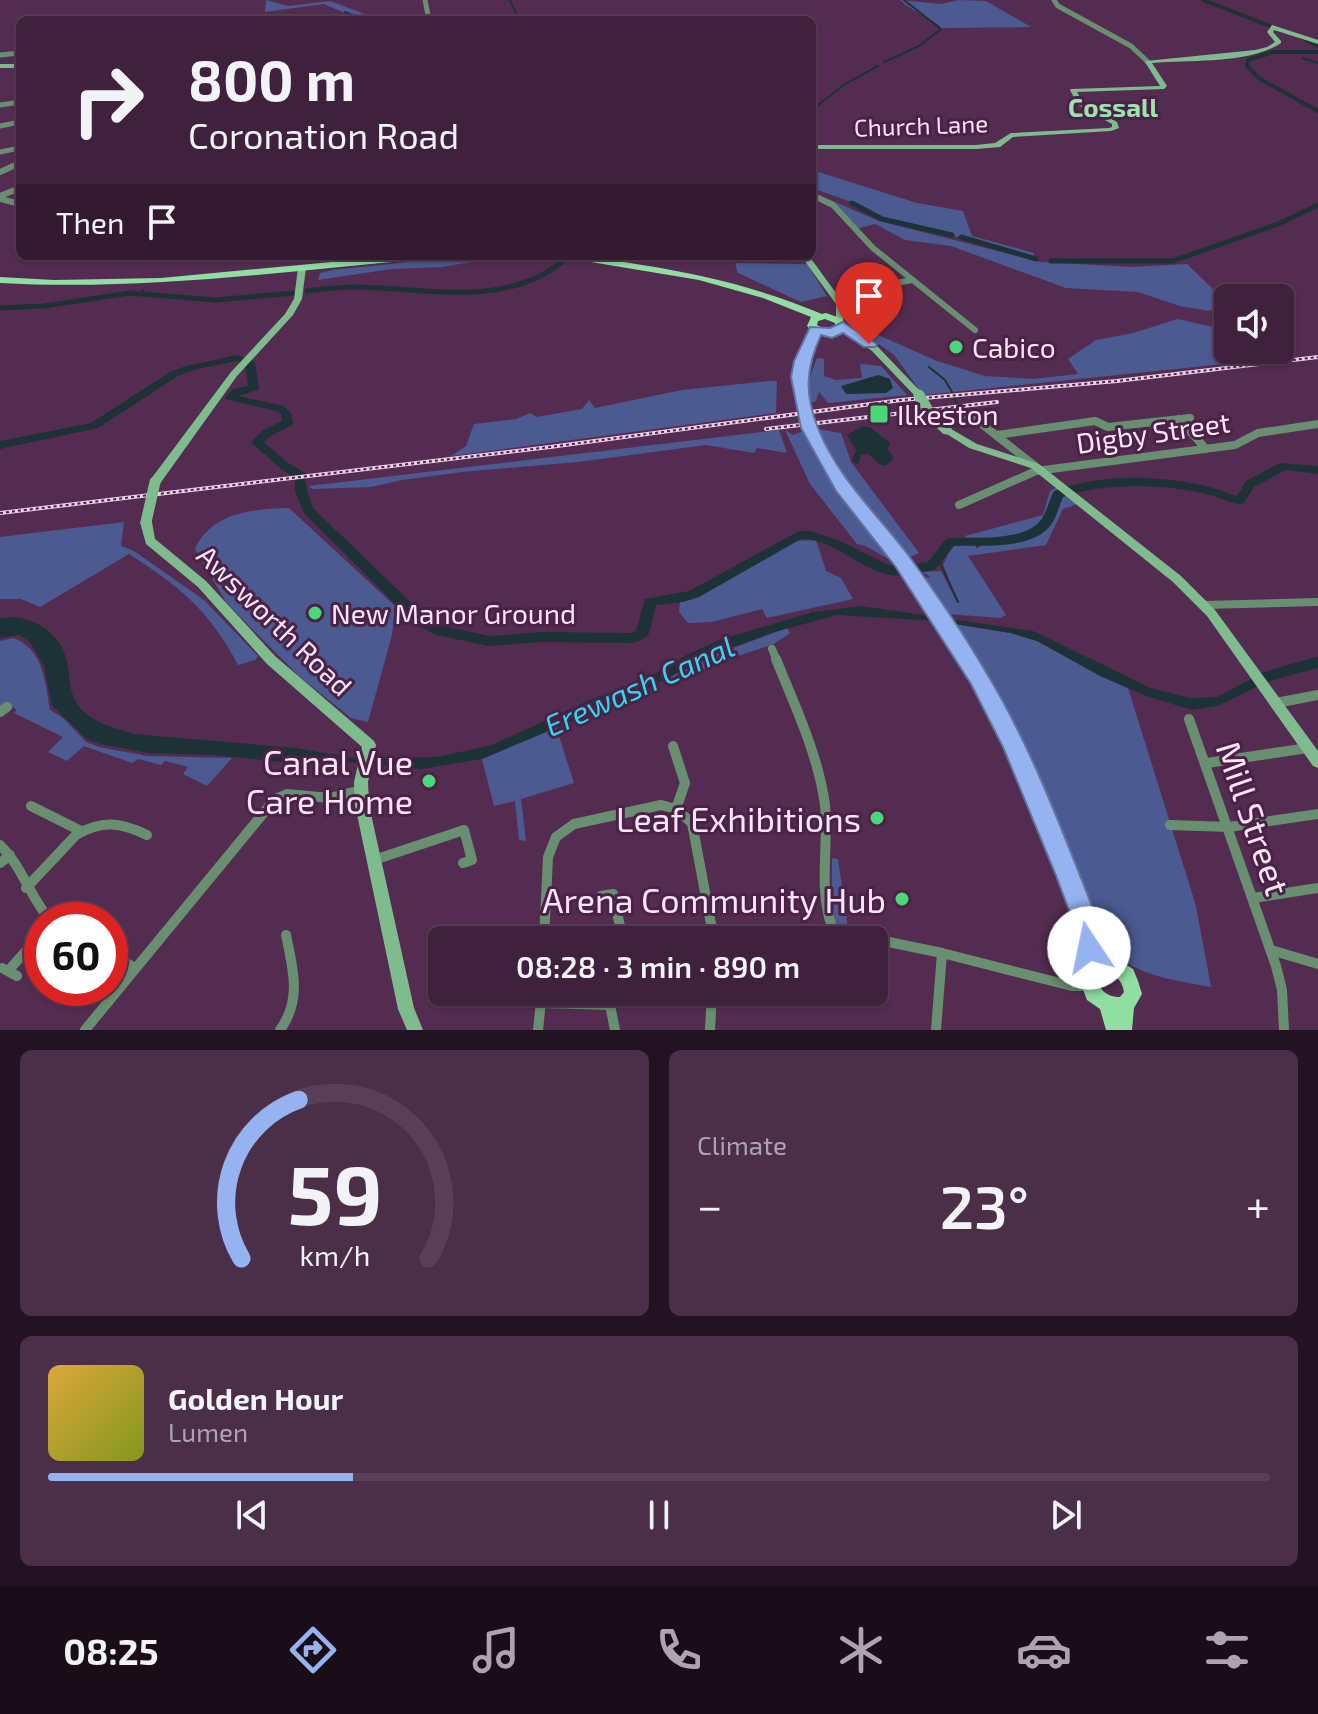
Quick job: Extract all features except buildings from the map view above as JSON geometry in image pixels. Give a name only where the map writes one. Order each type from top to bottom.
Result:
[{"type":"main road","points":[[0,280],[135,282],[385,260]]},
{"type":"main road","points":[[597,260],[700,277],[766,296],[818,321],[830,333]]},
{"type":"main road","points":[[818,321],[841,323]]},
{"type":"main road","points":[[818,321],[799,373],[803,410],[809,428],[842,486],[902,561],[953,635],[1014,747],[1088,926],[1111,964],[1126,974],[1133,987],[1131,999],[1116,1005]]},
{"type":"main road","points":[[812,343],[841,323]]},
{"type":"main road","points":[[1088,926],[1086,931],[1093,967],[1089,973],[1089,986],[1116,1005],[1123,1030]]},
{"type":"main road","points":[[1093,967],[1111,964]]},
{"type":"main road","points":[[1115,1030],[1116,1005]]},
{"type":"street","points":[[1054,0],[1058,6],[1131,46],[1148,62],[1232,55],[1277,45],[1279,42],[1270,32],[1271,27],[1279,27],[1318,42]]},
{"type":"street","name":"Church Lane","points":[[816,147],[976,147],[997,145],[1016,134],[1109,130],[1116,128],[1115,123],[1080,104],[1073,90],[1164,87],[1148,62]]},
{"type":"street","points":[[816,197],[833,205],[859,235],[975,330]]},
{"type":"street","points":[[808,260],[834,295],[841,309],[841,323],[867,342],[919,395],[930,414],[946,429],[973,446],[1038,468]]},
{"type":"street","name":"Awsworth Road","points":[[302,268],[296,305],[283,324],[247,360],[155,482],[146,522],[150,541],[183,566],[271,660],[370,748],[361,790],[410,1027]]},
{"type":"street","points":[[834,295],[912,280]]},
{"type":"street","points":[[818,321],[841,309]]},
{"type":"street","points":[[830,333],[867,342]]},
{"type":"street","points":[[962,414],[997,435],[1147,554],[1204,605],[1318,762]]},
{"type":"street","points":[[997,435],[1099,422],[1108,427],[1190,418]]},
{"type":"street","points":[[1179,419],[1206,449]]},
{"type":"street","name":"Digby Street","points":[[959,505],[1038,468],[1235,445],[1258,433],[1318,424]]},
{"type":"street","points":[[1204,605],[1318,602]]},
{"type":"street","points":[[772,649],[816,767],[824,798],[827,905],[832,927],[840,932],[942,953],[1064,984],[1089,986]]},
{"type":"street","points":[[1272,698],[1318,695]]},
{"type":"street","name":"Mill Street","points":[[1189,719],[1271,950],[1282,990],[1284,1030]]},
{"type":"street","points":[[673,746],[685,783],[676,809]]},
{"type":"street","points":[[1207,763],[1308,748]]},
{"type":"street","points":[[85,1030],[275,799],[287,794],[330,798],[361,790]]},
{"type":"street","points":[[31,806],[81,831]]},
{"type":"street","points":[[545,926],[548,857],[561,832],[574,824],[653,806],[676,809],[690,819],[711,926]]},
{"type":"street","points":[[1170,825],[1229,827],[1318,814]]},
{"type":"street","points":[[26,888],[81,831],[116,821],[147,835]]},
{"type":"street","points":[[374,860],[467,829],[472,860],[463,863]]},
{"type":"street","points":[[0,845],[10,855],[36,902]]},
{"type":"street","points":[[0,863],[10,855]]},
{"type":"street","points":[[1253,898],[1318,888]]},
{"type":"street","points":[[601,896],[613,894],[620,926]]},
{"type":"street","points":[[280,1030],[291,1014],[296,998],[284,944]]},
{"type":"street","points":[[1271,950],[1318,964]]},
{"type":"street","points":[[936,1030],[942,953]]},
{"type":"street","points":[[9,972],[24,954]]},
{"type":"street","points":[[128,964],[135,968]]},
{"type":"street","points":[[538,1030],[541,1006]]},
{"type":"street","points":[[610,1006],[615,1030]]},
{"type":"street","points":[[710,1030],[711,1006]]},
{"type":"shaded area","points":[[266,0],[288,6],[330,1],[370,16],[352,16],[324,4],[265,12]]},
{"type":"shaded area","points":[[900,0],[941,4],[959,0],[986,1],[1031,27],[941,28]]},
{"type":"shaded area","points":[[816,171],[917,203],[963,211],[972,236],[1034,253],[1034,256],[882,218],[854,203],[816,189]]},
{"type":"shaded area","points":[[816,194],[879,221],[1041,262],[1132,267],[1187,264],[1213,289],[1214,309],[1209,311],[1180,306],[1138,292],[1066,288],[951,246],[905,240],[875,224],[855,229],[835,203]]},
{"type":"shaded area","points":[[428,260],[483,260],[318,280],[320,273]]},
{"type":"shaded area","points":[[735,263],[807,264],[827,296],[801,302],[738,273]]},
{"type":"shaded area","points":[[853,310],[869,331],[937,361],[985,376],[1033,379],[1078,374],[1068,359],[1096,340],[1178,319],[1214,327],[1214,364],[1224,364],[923,395],[894,355],[855,327],[850,314]]},
{"type":"shaded area","points":[[817,358],[824,359],[824,376],[836,380],[862,378],[860,364],[881,366],[907,395],[828,403],[819,392],[816,401],[809,403],[809,379]]},
{"type":"shaded area","points":[[777,381],[776,413],[451,456],[466,446],[474,424],[516,419],[530,413],[537,417],[582,409],[589,400],[595,408],[682,390]]},
{"type":"shaded area","points":[[817,429],[841,433],[851,462],[919,553],[908,558],[883,528],[846,480]]},
{"type":"shaded area","points":[[779,430],[787,453],[757,448],[754,453],[706,445],[578,462],[462,472],[371,487],[312,489],[309,486]]},
{"type":"shaded area","points":[[785,430],[793,435],[803,431],[826,472],[892,560],[857,544],[810,484]]},
{"type":"shaded area","points":[[1057,487],[1060,490],[1054,495],[1046,517],[1032,531],[1010,538],[965,540],[965,536],[1043,515],[1050,491]]},
{"type":"shaded area","points":[[1063,494],[1077,504],[1063,509],[1046,545],[968,556],[1006,615],[1000,618],[948,614],[922,578],[931,577],[922,572],[941,571],[958,604],[943,565],[953,544],[975,543],[974,546],[979,547],[1034,535],[1045,527]]},
{"type":"shaded area","name":"New Manor Ground","points":[[289,508],[395,606],[392,635],[368,722],[351,718],[301,678],[244,621],[226,602],[195,549],[202,537],[223,520],[248,512]]},
{"type":"shaded area","points":[[124,522],[121,546],[134,551],[204,600],[258,656],[255,660],[238,665],[216,629],[192,601],[129,554],[40,607],[21,599],[0,599],[0,537]]},
{"type":"shaded area","points":[[816,540],[826,571],[841,578],[853,599],[767,618],[762,609],[712,622],[688,623],[679,612],[680,601],[794,541]]},
{"type":"shaded area","points":[[955,624],[1037,641],[1128,688],[1196,906],[1211,987],[1140,970],[1127,963],[1106,943],[1023,746]]},
{"type":"shaded area","points":[[787,628],[790,633],[774,644],[711,665],[672,686],[671,676],[697,661]]},
{"type":"shaded area","points":[[13,638],[23,643],[37,658],[50,710],[63,718],[86,742],[147,756],[232,758],[207,786],[183,774],[188,767],[165,761],[161,765],[138,759],[132,763],[84,746],[67,761],[48,752],[63,737],[14,713],[17,710],[5,703],[0,707],[0,641]]},
{"type":"shaded area","points":[[556,727],[574,783],[521,799],[526,841],[519,840],[515,801],[494,806],[482,759]]},
{"type":"shaded area","points":[[832,858],[838,859],[848,926],[836,923],[832,911]]},
{"type":"water","points":[[878,375],[890,379],[893,388],[886,393],[846,394],[841,386]]},
{"type":"water","points":[[863,426],[871,428],[891,444],[887,449],[894,458],[886,466],[868,454],[861,455],[858,464],[852,461],[856,450],[847,435]]},
{"type":"water","name":"Erewash Canal","points":[[861,606],[1033,631],[1151,688],[1190,698],[1217,697],[1264,672],[1312,658],[1318,657],[1318,668],[1269,681],[1218,706],[1192,710],[1146,696],[1100,676],[1037,641],[1011,633],[936,621],[837,615],[771,633],[718,653],[630,697],[482,759],[421,769],[319,759],[292,763],[213,755],[148,753],[100,744],[88,740],[52,706],[44,666],[30,642],[19,635],[0,638],[0,618],[22,618],[42,626],[64,651],[71,690],[83,711],[111,727],[134,734],[295,748],[355,758],[437,757],[492,745],[592,699],[644,680],[719,640],[813,612]]},
{"type":"waterway","points":[[510,0],[517,16]]},
{"type":"waterway","points":[[884,62],[919,46],[941,29],[904,0]]},
{"type":"waterway","points":[[1203,0],[1270,26]]},
{"type":"waterway","points":[[345,12],[354,16]]},
{"type":"waterway","points":[[1302,38],[1318,46]]},
{"type":"waterway","points":[[1318,52],[1273,52],[1248,60],[1247,66],[1260,79],[1318,111]]},
{"type":"waterway","points":[[1303,58],[1318,63]]},
{"type":"waterway","points":[[816,107],[845,84],[878,66]]},
{"type":"waterway","points":[[852,203],[882,219],[952,235]]},
{"type":"waterway","points":[[1051,261],[1173,261],[1278,224],[1318,205]]},
{"type":"waterway","points":[[961,237],[1036,259]]},
{"type":"waterway","points":[[307,291],[356,287],[437,292],[491,290],[517,285],[542,275],[564,260]]},
{"type":"waterway","points":[[140,294],[143,290]]},
{"type":"waterway","points":[[0,308],[44,306],[130,293],[215,300],[295,293]]},
{"type":"waterway","points":[[0,445],[94,426],[174,374],[190,368],[237,358],[250,362],[254,388],[237,391],[230,397],[280,408],[286,413],[288,423],[267,433],[257,442],[284,466],[301,476],[301,491],[308,510],[419,619],[441,631],[489,641],[542,637],[633,638],[642,633],[650,602],[694,594],[799,535],[811,535],[839,545],[885,569],[897,571],[932,566],[950,542],[1027,536],[1045,524],[1058,494],[1073,488],[1111,483],[1153,484],[1209,491],[1240,500],[1250,484],[1284,466],[1318,470]]},
{"type":"waterway","points":[[929,367],[945,380],[952,392]]},
{"type":"waterway","points":[[954,397],[956,403]]},
{"type":"waterway","points":[[956,426],[957,418]]},
{"type":"waterway","points":[[977,547],[979,541]]},
{"type":"waterway","points":[[939,560],[958,602]]},
{"type":"railway","points":[[0,513],[550,447],[901,400],[1117,381],[1318,357]]},
{"type":"railway","points":[[766,429],[997,402]]},
{"type":"place","name":"Cabico","points":[[956,347]]},
{"type":"place","name":"Ilkeston","points":[[879,414]]},
{"type":"place","name":"New Manor Ground","points":[[315,613]]},
{"type":"place","name":"Canal Vue Care Home","points":[[429,781]]},
{"type":"place","name":"Leaf Exhibitions","points":[[877,818]]},
{"type":"place","name":"Arena Community Hub","points":[[902,899]]},
{"type":"district","name":"Cossall","points":[[1113,106]]},
{"type":"route","points":[[869,344],[843,326],[832,333],[816,330],[801,361],[798,377],[809,428],[842,486],[902,561],[979,679],[1014,747],[1067,873],[1088,926],[1089,948]]}]
